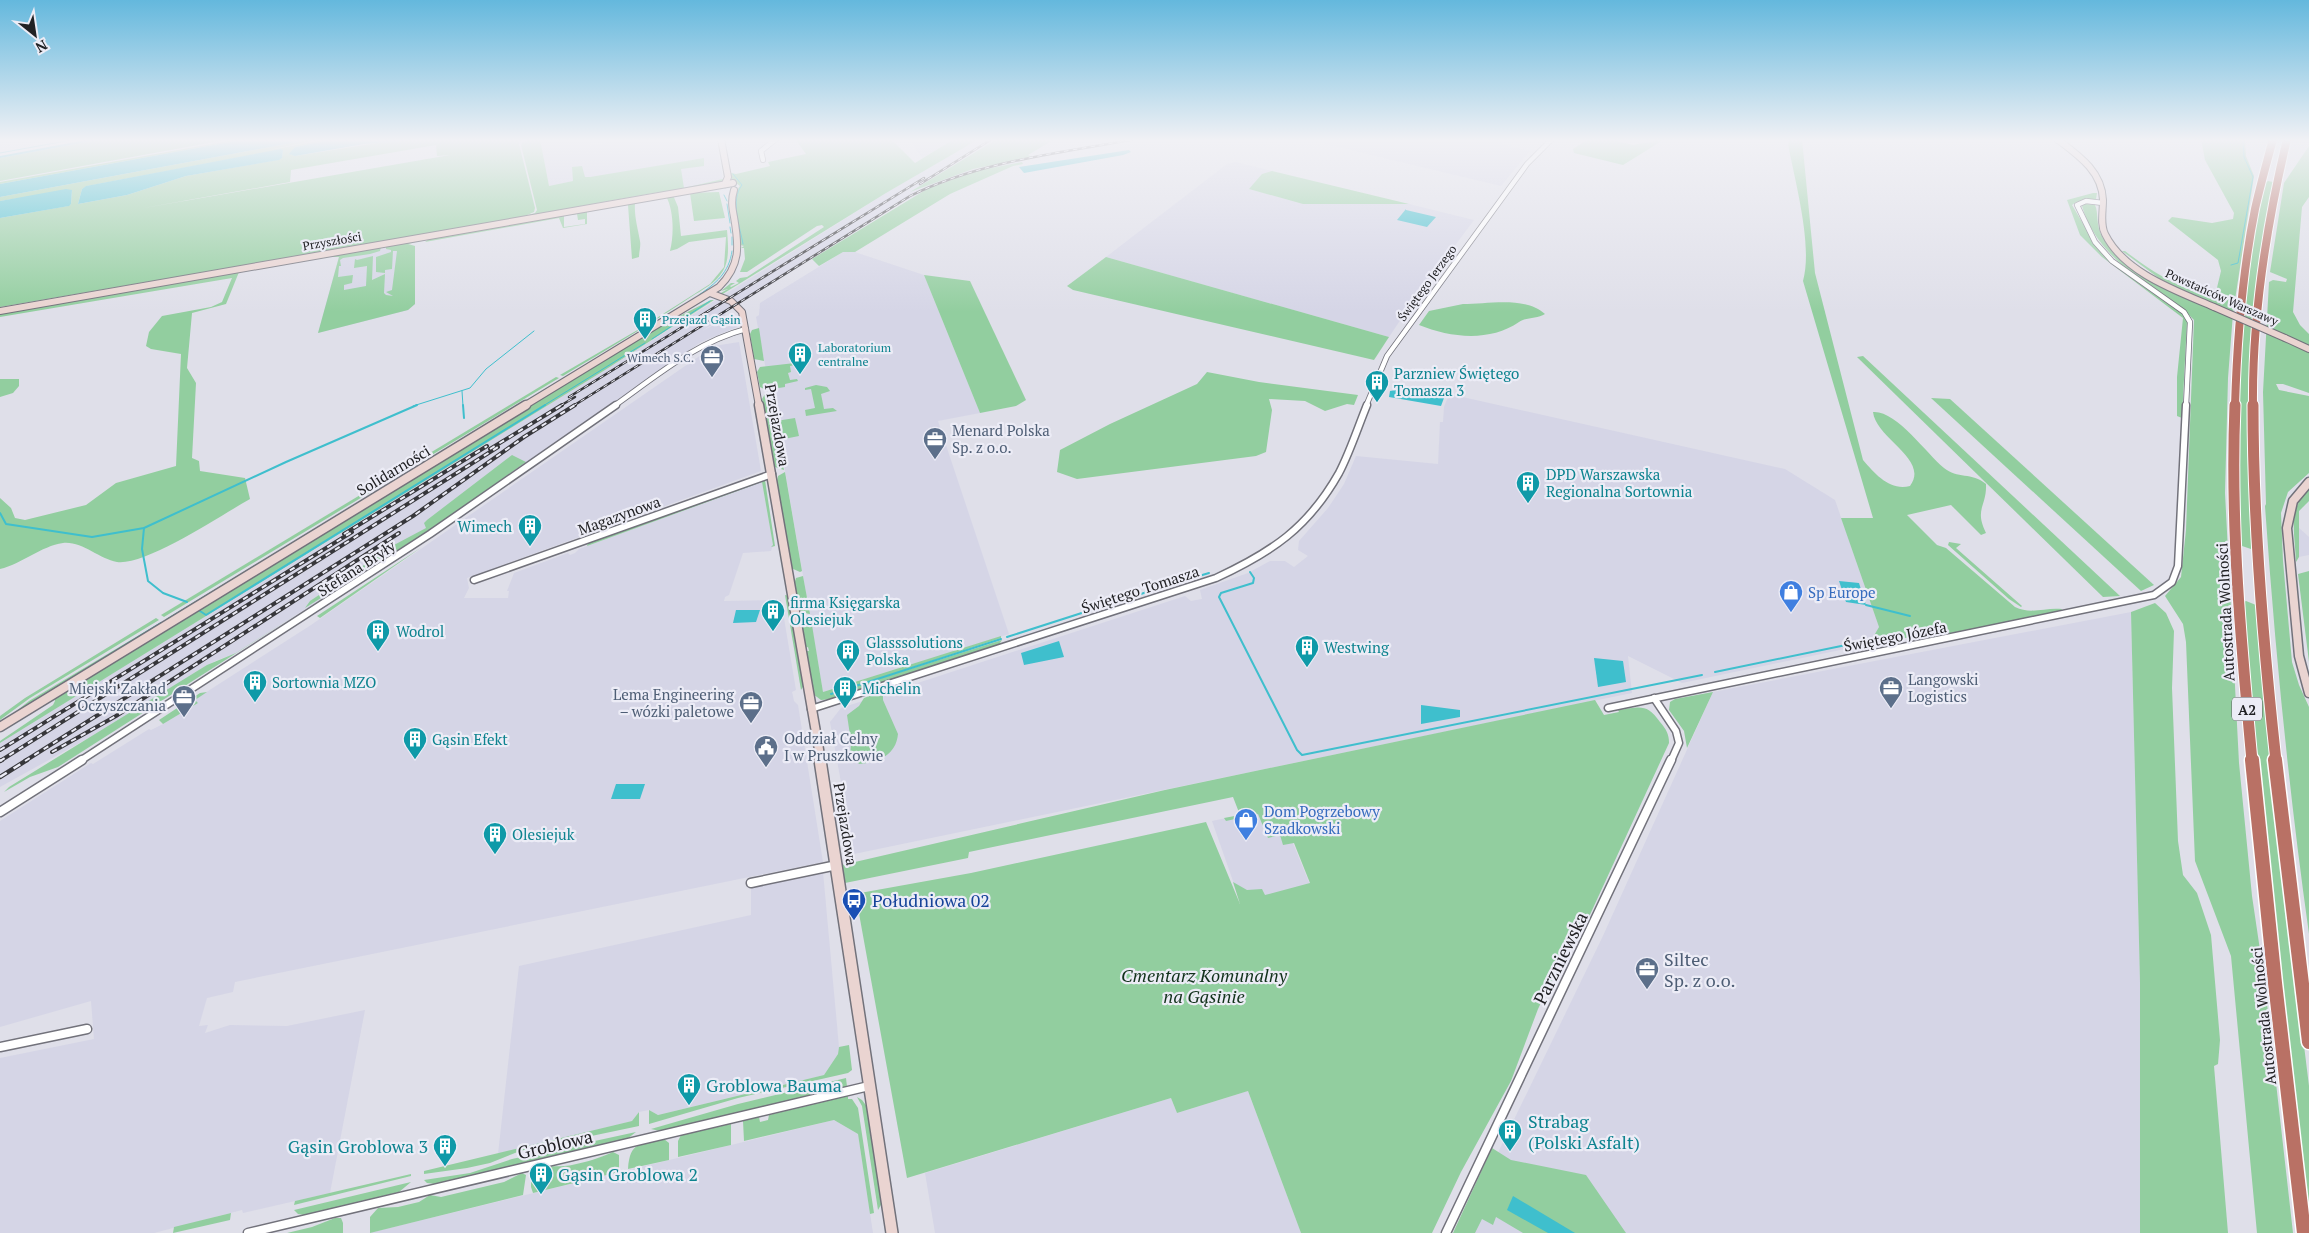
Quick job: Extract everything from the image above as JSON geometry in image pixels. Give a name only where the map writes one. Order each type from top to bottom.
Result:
[{"type":"highway","name":"Autostrada Wolności","points":[[2259,197],[2243,293],[2235,418],[2236,532],[2244,674],[2252,768],[2304,1233]]},
{"type":"highway","name":"A2","points":[[2274,197],[2269,218],[2260,285],[2255,369],[2254,466],[2261,604],[2272,731],[2309,1042]]},
{"type":"street","name":"Przyszłości","points":[[0,311],[645,197]]},
{"type":"street","name":"Świętego Jerzego","points":[[1379,372],[1393,348],[1503,197]]},
{"type":"street","name":"Powstańców Warszawy","points":[[2103,197],[2103,228],[2109,240],[2123,256],[2163,283],[2309,349]]},
{"type":"street","name":"Solidarności","points":[[0,727],[710,293],[728,279],[737,263],[736,234],[731,199]]},
{"type":"street","name":"Świętego Józefa","points":[[1608,708],[2154,595],[2172,582],[2177,572],[2190,322],[2184,312],[2112,261],[2095,242],[2077,205],[2086,201],[2103,203]]},
{"type":"street","name":"Przejazdowa","points":[[710,293],[739,306],[743,313],[747,331],[837,865],[892,1233]]},
{"type":"street","name":"Stefana Bryły","points":[[0,812],[220,672],[422,540],[690,353],[721,337],[747,331]]},
{"type":"street","name":"Świętego Tomasza","points":[[811,709],[1199,584],[1253,561],[1293,534],[1312,514],[1324,497],[1339,472],[1379,372]]},
{"type":"street","name":"Magazynowa","points":[[474,580],[772,474]]},
{"type":"street","points":[[2309,482],[2299,491],[2292,502],[2287,528],[2299,656],[2309,693]]},
{"type":"street","name":"Parzniewska","points":[[1446,1233],[1679,742],[1676,731],[1654,698]]},
{"type":"street","points":[[751,883],[837,865]]},
{"type":"street","points":[[0,1047],[87,1029]]},
{"type":"street","name":"Groblowa","points":[[248,1233],[869,1086]]},
{"type":"shaded area","points":[[880,197],[914,197],[724,313],[726,314],[721,319],[702,331],[734,315],[737,327],[701,342],[436,526],[236,653],[215,661],[112,725],[0,787],[0,743],[605,370]]},
{"type":"shaded area","points":[[1185,197],[1276,197],[1303,204],[1409,204],[1474,220],[1389,337],[1106,257]]},
{"type":"shaded area","points":[[407,244],[415,246],[415,304],[408,310],[318,333],[339,256]]},
{"type":"shaded area","points":[[843,252],[855,252],[924,275],[980,413],[938,421],[1009,634],[823,692],[784,465],[756,317],[759,315],[760,303]]},
{"type":"shaded area","points":[[739,342],[761,471],[467,578],[469,588],[464,598],[508,598],[509,591],[507,591],[514,573],[568,553],[570,555],[579,549],[762,482],[773,545],[771,551],[743,553],[729,595],[725,597],[724,601],[781,600],[796,690],[792,692],[794,701],[798,705],[823,862],[235,982],[233,992],[207,998],[199,1026],[208,1025],[205,1033],[230,1025],[287,1026],[365,1010],[330,1193],[243,1213],[242,1210],[154,1233],[0,1233],[0,1058],[94,1039],[91,1001],[0,1027],[0,821],[91,763],[93,764],[149,729],[151,730],[163,724],[198,703],[194,700],[311,625],[714,346]]},
{"type":"shaded area","points":[[1449,394],[1785,469],[1835,500],[1879,627],[1869,644],[1682,683],[1628,656],[1632,693],[854,854],[830,722],[841,708],[1185,596],[1191,601],[1202,599],[1200,590],[1248,573],[1270,561],[1285,561],[1294,567],[1308,556],[1298,550],[1299,541],[1328,508],[1344,484],[1356,456],[1438,464],[1440,422],[1443,422],[1444,407]]},
{"type":"shaded area","points":[[2298,527],[2309,537],[2309,555],[2299,557]]},
{"type":"shaded area","points":[[2131,612],[2140,982],[2140,1233],[1459,1233],[1602,938],[1713,692]]},
{"type":"shaded area","points":[[1278,807],[1311,887],[1241,904],[1212,821]]},
{"type":"shaded area","points":[[823,872],[839,1047],[838,1054],[824,1075],[658,1115],[649,1110],[639,1112],[632,1121],[498,1154],[519,966],[751,915],[751,887]]},
{"type":"shaded area","points":[[1248,1091],[1301,1233],[935,1233],[925,1173],[1171,1098],[1177,1113]]},
{"type":"shaded area","points":[[834,1120],[858,1134],[873,1233],[369,1233]]},
{"type":"green space","points":[[0,197],[2,197],[29,197],[0,201]]},
{"type":"green space","points":[[72,197],[80,197],[78,204],[119,197],[208,197],[138,209],[210,197],[532,197],[534,212],[525,216],[535,213],[537,210],[534,197],[634,197],[0,310],[0,308],[182,276],[0,307],[0,218],[71,204]]},
{"type":"green space","points":[[659,197],[587,211],[587,224],[563,228],[559,218],[425,242],[429,239],[564,214],[564,227],[585,224],[585,219],[578,220],[577,214],[572,215],[571,212]]},
{"type":"green space","points":[[666,197],[674,197],[678,207],[681,236],[727,230],[728,256],[723,271],[717,279],[708,286],[659,318],[563,376],[560,375],[641,328],[710,284],[724,267],[726,237],[689,242],[670,251],[673,223]]},
{"type":"green space","points":[[691,197],[720,197],[725,218],[694,221]]},
{"type":"green space","points":[[734,197],[880,197],[721,295],[719,294],[728,289],[721,291],[731,283],[735,283],[731,287],[739,283],[736,281],[740,278],[747,277],[824,227],[822,225],[817,226],[747,272],[740,272],[745,259],[744,248],[741,248],[744,246],[740,245]]},
{"type":"green space","points":[[915,197],[946,197],[855,252],[843,252],[819,266],[812,259]]},
{"type":"green space","points":[[1276,197],[1378,197],[1409,204],[1303,204]]},
{"type":"green space","points":[[1798,197],[1808,197],[1815,273],[1863,460],[1884,481],[1896,486],[1910,486],[1914,476],[1913,467],[1908,458],[1876,422],[1873,412],[1882,413],[1901,425],[1944,468],[1954,473],[1981,480],[1986,484],[1981,518],[1986,533],[1981,535],[1951,505],[1907,515],[1937,545],[1946,548],[2015,607],[2032,611],[2062,609],[2060,612],[1940,635],[1917,636],[1869,644],[1879,627],[1841,518],[1873,518],[1803,281],[1806,266],[1806,250]]},
{"type":"green space","points":[[2080,197],[2096,197],[2096,199],[2076,202],[2072,205],[2098,249],[2108,259],[2183,314],[2187,321],[2182,418],[2177,416],[2177,377],[2183,318],[2102,257],[2080,235],[2067,200]]},
{"type":"green space","points":[[2225,197],[2251,197],[2233,313],[2228,378],[2225,493],[2239,763],[2252,896],[2264,977],[2293,1233],[2257,1233],[2231,956],[2195,861],[2186,642],[2183,624],[2165,596],[2181,577],[2186,530],[2194,320],[2186,312],[2139,279],[2111,254],[2089,224],[2082,206],[2086,204],[2095,205],[2099,228],[2103,238],[2110,249],[2120,258],[2143,273],[2192,296],[2160,279],[2122,251],[2125,251],[2156,273],[2180,286],[2192,291],[2215,296],[2221,271],[2218,260],[2168,221],[2172,217],[2212,223],[2233,219],[2234,213]]},
{"type":"green space","points":[[2262,197],[2271,197],[2259,267],[2251,549],[2242,546],[2240,529],[2239,442],[2245,312],[2249,269]]},
{"type":"green space","points":[[2282,197],[2309,197],[2302,207],[2293,312],[2300,325],[2309,334],[2309,347],[2285,341],[2309,353],[2309,393],[2283,384],[2276,384],[2279,390],[2309,396],[2309,473],[2288,492],[2281,513],[2283,561],[2292,662],[2299,685],[2309,707],[2309,934],[2283,721],[2265,506],[2263,392],[2269,282],[2273,280],[2286,282],[2287,279],[2270,272]]},
{"type":"green space","points":[[635,203],[640,245],[639,257],[632,259],[628,205]]},
{"type":"green space","points":[[416,242],[408,244],[415,246],[415,304],[408,310],[318,333],[339,257],[333,257],[333,255],[381,247],[380,251],[340,260],[341,266],[339,266],[338,277],[353,275],[352,283],[344,285],[344,290],[366,286],[367,266],[354,268],[355,259],[373,256],[372,280],[385,274],[384,293],[393,296],[386,292],[392,290],[397,251],[393,251],[392,269],[385,270],[385,273],[376,272],[376,257],[391,252],[391,250],[386,249],[386,246]]},
{"type":"green space","points":[[1106,257],[1389,337],[1374,360],[1073,290],[1067,286]]},
{"type":"green space","points":[[239,272],[226,304],[192,313],[187,368],[196,383],[192,458],[199,461],[200,471],[245,478],[250,499],[165,548],[130,561],[117,562],[84,547],[63,543],[0,569],[0,498],[11,508],[15,518],[25,520],[86,505],[116,483],[176,466],[181,354],[151,349],[146,346],[149,332],[162,316],[211,307],[222,302],[232,278],[0,317],[0,314]]},
{"type":"green space","points":[[924,275],[970,281],[1026,400],[1016,406],[980,413]]},
{"type":"green space","points":[[714,300],[605,370],[0,743],[0,741],[53,705],[54,697],[664,324]]},
{"type":"green space","points":[[1517,303],[1537,308],[1545,314],[1522,320],[1496,333],[1483,335],[1470,336],[1444,333],[1419,325],[1429,311],[1463,304]]},
{"type":"green space","points":[[759,328],[764,361],[754,359],[750,334],[752,330]]},
{"type":"green space","points":[[1863,356],[2120,596],[2103,597],[1857,357]]},
{"type":"green space","points":[[795,363],[795,365],[790,366],[791,372],[788,373],[790,380],[797,379],[798,381],[785,384],[785,387],[766,390],[760,387],[757,372],[760,367]]},
{"type":"green space","points":[[1207,372],[1259,382],[1358,395],[1354,405],[1347,404],[1325,411],[1305,401],[1269,399],[1272,410],[1266,452],[1256,456],[1077,479],[1057,472],[1060,450],[1110,424],[1197,384]]},
{"type":"green space","points":[[556,377],[559,378],[164,617],[161,615]]},
{"type":"green space","points":[[0,379],[19,379],[19,386],[13,393],[0,397]]},
{"type":"green space","points":[[561,379],[169,620],[166,619]]},
{"type":"green space","points":[[816,385],[827,387],[830,391],[821,394],[824,409],[833,408],[837,411],[806,416],[805,410],[815,408],[811,389],[805,390],[805,388]]},
{"type":"green space","points":[[770,393],[776,421],[795,418],[799,436],[779,440],[784,470],[775,467],[762,399],[765,394]]},
{"type":"green space","points":[[1931,398],[1950,399],[2154,585],[2141,591]]},
{"type":"green space","points":[[512,455],[526,462],[436,526],[305,608],[310,601],[394,545],[426,528],[424,523],[427,520]]},
{"type":"green space","points":[[785,472],[802,571],[800,572],[791,568],[777,481],[778,476]]},
{"type":"green space","points":[[765,480],[775,546],[771,547],[773,545],[762,482],[587,546],[589,541]]},
{"type":"green space","points":[[2309,488],[2309,501],[2299,511],[2299,557],[2296,562],[2295,514],[2302,497]]},
{"type":"green space","points":[[1949,542],[1961,544],[1956,548],[2022,606],[2009,599],[1948,545]]},
{"type":"green space","points":[[422,547],[320,618],[317,616]]},
{"type":"green space","points":[[2309,571],[2309,662],[2298,574]]},
{"type":"green space","points":[[803,576],[810,614],[800,611],[795,597],[794,585],[796,578]]},
{"type":"green space","points":[[785,595],[789,596],[804,685],[801,690]]},
{"type":"green space","points":[[2244,602],[2256,605],[2275,811],[2309,1086],[2309,1222],[2256,757]]},
{"type":"green space","points":[[2155,603],[2166,613],[2174,631],[2172,688],[2178,841],[2183,875],[2197,893],[2211,935],[2220,1040],[2218,1064],[2214,1066],[2228,1233],[2140,1233],[2140,982],[2131,612]]},
{"type":"green space","points":[[296,615],[58,767],[30,777],[4,792],[9,787],[207,665],[236,653]]},
{"type":"green space","points":[[156,618],[159,620],[30,698],[0,720],[0,716],[25,698]]},
{"type":"green space","points":[[811,619],[823,692],[1001,636],[1001,638],[831,694],[1002,640],[998,646],[832,699],[821,700],[813,694],[805,651],[809,651],[808,647],[805,648],[803,635],[804,625]]},
{"type":"green space","points":[[161,622],[164,623],[0,724],[29,701]]},
{"type":"green space","points":[[883,691],[883,700],[898,734],[897,741],[885,756],[859,764],[856,760],[850,760],[851,742],[847,715],[859,706],[864,698]]},
{"type":"green space","points":[[207,692],[195,700],[198,703],[163,724],[159,720],[200,693]]},
{"type":"green space","points":[[1713,692],[1687,748],[1684,731],[1669,710],[1670,702],[1675,699]]},
{"type":"green space","name":"Cmentarz Komunalny na Gąsinie","points":[[1595,700],[1604,715],[1632,708],[1647,709],[1664,727],[1668,734],[1669,743],[1588,919],[1576,931],[1538,1009],[1511,1081],[1461,1172],[1432,1233],[1301,1233],[1248,1091],[1177,1113],[1171,1098],[907,1178],[858,908],[860,893],[971,873],[1206,822],[1240,904],[1233,882],[1247,890],[1262,889],[1265,895],[1310,883],[1294,843],[1283,845],[1280,835],[1268,838],[1258,814],[1226,821],[1224,818],[1240,815],[1233,797],[969,852],[968,858],[845,883],[842,865],[1165,790]]},
{"type":"green space","points":[[849,1045],[852,1070],[848,1073],[738,1098],[649,1124],[649,1110],[658,1115],[824,1075],[838,1054],[839,1047]]},
{"type":"green space","points":[[846,1078],[847,1087],[660,1131],[651,1129],[738,1104]]},
{"type":"green space","points":[[848,1096],[848,1099],[852,1099],[858,1108],[874,1213],[870,1214],[858,1134],[834,1120],[744,1141],[743,1121],[759,1117],[760,1122],[768,1120],[769,1115]]},
{"type":"green space","points":[[857,1097],[868,1108],[882,1203],[878,1210],[862,1106]]},
{"type":"green space","points":[[639,1112],[639,1126],[520,1151],[490,1163],[424,1174],[424,1171],[632,1121]]},
{"type":"green space","points":[[731,1124],[731,1145],[678,1157],[678,1141],[681,1135]]},
{"type":"green space","points":[[636,1132],[627,1139],[435,1184],[427,1183],[424,1180],[470,1173],[512,1159]]},
{"type":"green space","points":[[664,1139],[669,1143],[669,1160],[628,1169],[631,1153],[634,1149],[643,1144]]},
{"type":"green space","points":[[1492,1148],[1511,1160],[1586,1175],[1626,1233],[1523,1233],[1496,1217],[1493,1225],[1482,1219],[1475,1233],[1453,1233]]},
{"type":"green space","points":[[613,1152],[619,1155],[619,1172],[533,1193],[531,1174],[539,1168],[577,1164]]},
{"type":"green space","points":[[522,1173],[526,1175],[523,1195],[370,1233],[370,1217],[378,1208],[398,1207],[419,1202],[430,1195],[441,1197],[504,1182]]},
{"type":"green space","points":[[411,1174],[411,1176],[294,1205],[295,1201]]},
{"type":"green space","points":[[411,1182],[399,1192],[304,1215],[298,1214],[294,1210]]},
{"type":"green space","points":[[231,1213],[230,1220],[173,1233],[174,1227]]},
{"type":"green space","points":[[335,1218],[341,1218],[343,1233],[287,1233],[312,1227]]},
{"type":"water","points":[[25,197],[72,197],[69,206],[0,218],[0,201]]},
{"type":"water","points":[[80,197],[119,197],[78,204]]},
{"type":"water","points":[[1406,209],[1436,217],[1427,227],[1397,220]]},
{"type":"water","points":[[1402,389],[1444,398],[1441,406],[1389,397],[1390,391]]},
{"type":"water","points":[[1839,581],[1859,583],[1866,605],[1846,602]]},
{"type":"water","points":[[736,610],[760,610],[756,622],[733,623]]},
{"type":"water","points":[[1059,641],[1064,657],[1024,665],[1021,653]]},
{"type":"water","points":[[1594,658],[1623,661],[1626,682],[1598,687]]},
{"type":"water","points":[[1421,705],[1460,710],[1460,717],[1421,724]]},
{"type":"water","points":[[616,784],[645,784],[640,799],[611,799]]},
{"type":"water","points":[[1513,1196],[1575,1233],[1548,1233],[1507,1210]]},
{"type":"waterway","points":[[725,197],[727,201]]},
{"type":"waterway","points":[[737,197],[736,206],[743,244]]},
{"type":"waterway","points":[[2231,265],[2238,263],[2250,197]]},
{"type":"waterway","points":[[727,204],[730,223]]},
{"type":"waterway","points":[[730,227],[731,233]]},
{"type":"waterway","points":[[732,237],[732,245]]},
{"type":"waterway","points":[[699,295],[721,277],[728,265],[732,251]]},
{"type":"waterway","points":[[652,339],[710,301]]},
{"type":"waterway","points":[[413,406],[470,388],[486,369],[534,331]]},
{"type":"waterway","points":[[543,406],[645,343]]},
{"type":"waterway","points":[[462,391],[463,406]]},
{"type":"waterway","points":[[144,528],[286,462],[417,405]]},
{"type":"waterway","points":[[463,405],[464,418]]},
{"type":"waterway","points":[[200,611],[206,615],[545,405]]},
{"type":"waterway","points":[[0,513],[6,524],[92,537],[144,528]]},
{"type":"waterway","points":[[144,528],[142,549],[148,581],[163,593],[187,602]]},
{"type":"waterway","points":[[1250,572],[1254,578],[1253,583],[1221,593],[1219,597],[1297,750],[1302,755],[1702,675]]},
{"type":"waterway","points":[[1152,590],[1209,573]]},
{"type":"waterway","points":[[1007,637],[1147,592]]},
{"type":"waterway","points":[[168,619],[211,593]]},
{"type":"waterway","points":[[1866,605],[1910,616]]},
{"type":"waterway","points":[[20,710],[161,623]]},
{"type":"waterway","points":[[831,694],[1001,639]]},
{"type":"waterway","points":[[1854,644],[1866,641]]},
{"type":"waterway","points":[[1715,672],[1846,645]]},
{"type":"railway","points":[[569,397],[894,197]]},
{"type":"railway","points":[[573,406],[909,197]]},
{"type":"railway","points":[[560,406],[575,397]]},
{"type":"railway","points":[[490,449],[562,405]]},
{"type":"railway","points":[[25,761],[413,516],[524,437],[575,405]]},
{"type":"railway","points":[[344,534],[487,446]]},
{"type":"railway","points":[[2,760],[0,761],[498,447]]},
{"type":"railway","points":[[0,750],[352,532]]},
{"type":"railway","points":[[52,752],[116,716],[399,533]]},
{"type":"railway","points":[[0,777],[27,760]]},
{"type":"place","name":"Przejazd Gąsin","points":[[645,340]]},
{"type":"place","name":"Laboratorium centralne","points":[[800,375]]},
{"type":"place","name":"Wimech S.C.","points":[[712,378]]},
{"type":"place","name":"Parzniew Świętego Tomasza 3","points":[[1377,403]]},
{"type":"place","name":"Menard Polska Sp. z o.o.","points":[[935,460]]},
{"type":"place","name":"DPD Warszawska Regionalna Sortownia","points":[[1528,504]]},
{"type":"place","name":"Wimech","points":[[530,547]]},
{"type":"place","name":"Sp Europe","points":[[1791,613]]},
{"type":"place","name":"firma Księgarska Olesiejuk","points":[[773,632]]},
{"type":"place","name":"Wodrol","points":[[378,652]]},
{"type":"place","name":"Westwing","points":[[1307,668]]},
{"type":"place","name":"Glasssolutions Polska","points":[[848,672]]},
{"type":"place","name":"Sortownia MZO","points":[[255,703]]},
{"type":"place","name":"Michelin","points":[[845,709]]},
{"type":"place","name":"Langowski Logistics","points":[[1891,709]]},
{"type":"place","name":"Miejski Zakład Oczyszczania","points":[[184,718]]},
{"type":"place","name":"Lema Engineering – wózki paletowe","points":[[751,724]]},
{"type":"place","name":"Gąsin Efekt","points":[[415,760]]},
{"type":"place","name":"Oddział Celny I w Pruszkowie","points":[[766,768]]},
{"type":"place","name":"Dom Pogrzebowy Szadkowski","points":[[1246,841]]},
{"type":"place","name":"Olesiejuk","points":[[495,855]]},
{"type":"place","name":"Południowa 02","points":[[854,921]]},
{"type":"place","name":"Siltec Sp. z o.o.","points":[[1647,990]]},
{"type":"place","name":"Groblowa Bauma","points":[[689,1106]]},
{"type":"place","name":"Strabag (Polski Asfalt)","points":[[1510,1152]]},
{"type":"place","name":"Gąsin Groblowa 3","points":[[445,1167]]},
{"type":"place","name":"Gąsin Groblowa 2","points":[[541,1195]]}]
